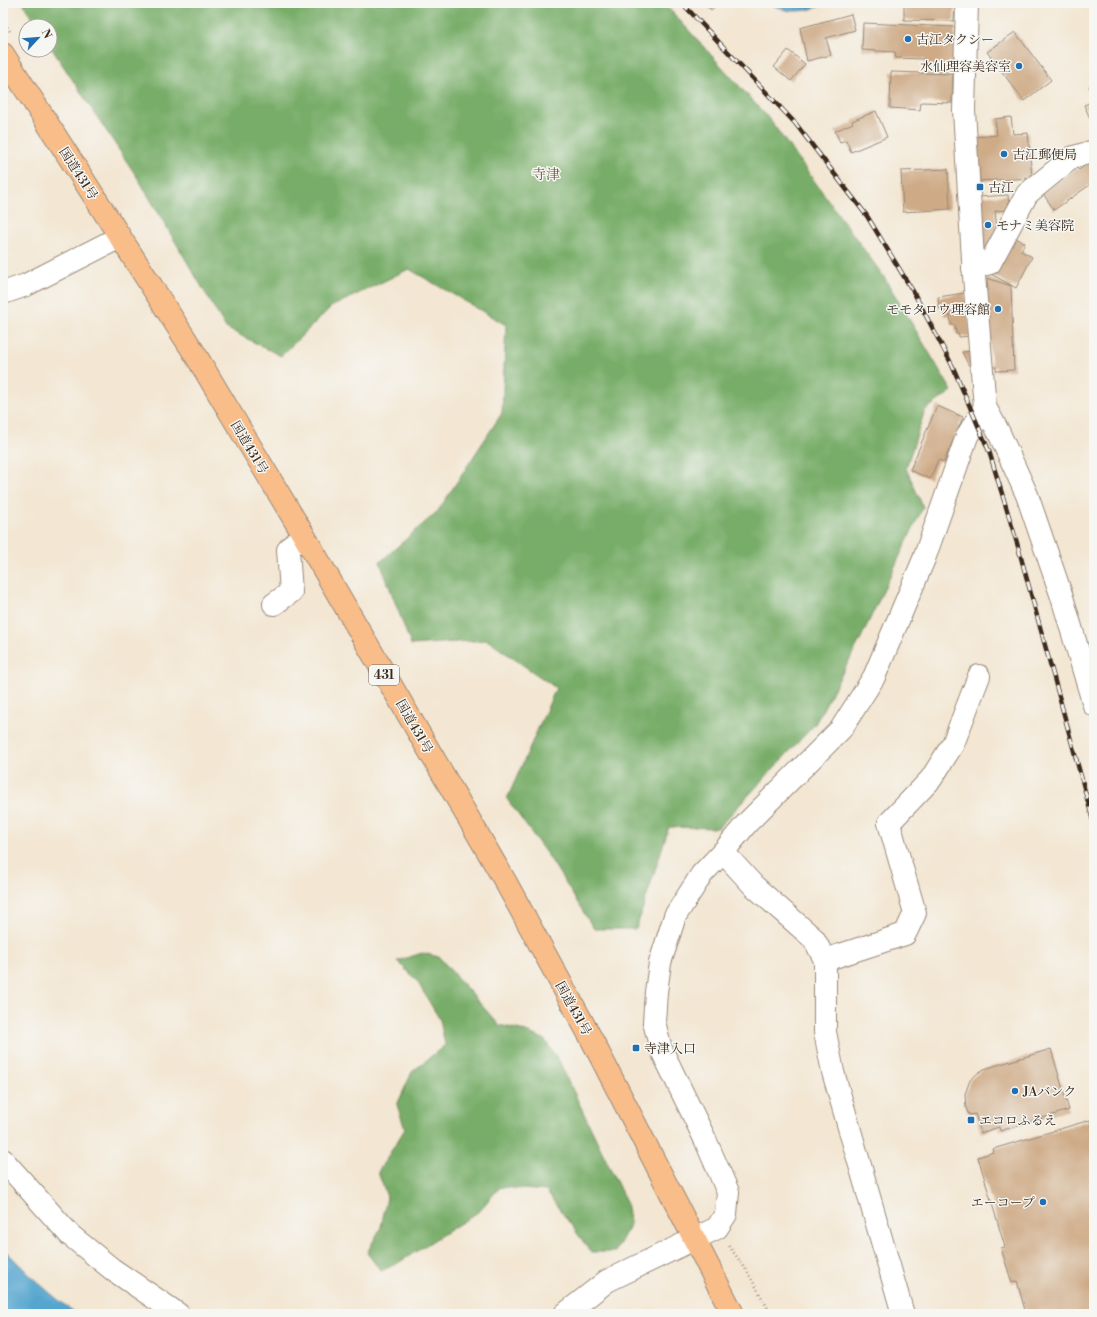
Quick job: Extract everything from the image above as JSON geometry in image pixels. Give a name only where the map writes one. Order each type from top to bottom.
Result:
[{"type":"highway","name":"国道431号","points":[[3,54],[195,354],[505,881],[591,1038],[693,1239],[733,1314]]},
{"type":"street","points":[[967,3],[964,110],[985,407],[999,433],[1027,495],[1062,597],[1094,705]]},
{"type":"street","points":[[974,268],[990,263],[1027,194],[1071,158],[1094,151]]},
{"type":"street","points":[[3,293],[26,285],[120,237]]},
{"type":"street","points":[[566,1314],[607,1281],[717,1228],[726,1214],[728,1192],[704,1137],[662,1049],[654,1022],[660,963],[675,916],[702,874],[747,823],[841,729],[874,677],[924,559],[967,436],[985,407]]},
{"type":"street","points":[[274,604],[291,592],[288,550],[302,534]]},
{"type":"street","points":[[826,960],[905,934],[915,913],[889,823],[931,779],[953,744],[979,676]]},
{"type":"street","points":[[723,852],[754,886],[814,939],[826,960],[825,1032],[833,1072],[904,1314]]},
{"type":"street","points":[[3,1160],[70,1235],[112,1269],[178,1314]]},
{"type":"green space","points":[[23,3],[664,3],[770,120],[884,277],[952,391],[925,410],[906,468],[923,507],[860,640],[815,724],[718,828],[669,827],[636,929],[594,929],[551,860],[507,799],[556,688],[487,640],[411,645],[380,562],[438,511],[502,413],[506,325],[409,269],[331,307],[281,356],[226,328],[139,180],[58,58],[58,18],[32,18]]},
{"type":"green space","points":[[422,953],[439,957],[499,1025],[521,1030],[544,1039],[558,1059],[626,1202],[630,1225],[615,1252],[591,1252],[546,1191],[500,1187],[478,1212],[398,1263],[381,1271],[367,1253],[381,1227],[387,1197],[378,1172],[405,1129],[397,1105],[412,1072],[445,1045],[440,1020],[417,981],[397,961]]},
{"type":"water","points":[[769,3],[827,3],[805,10],[791,11],[776,7]]},
{"type":"water","points":[[3,1248],[38,1283],[77,1314],[3,1314]]},
{"type":"building","points":[[705,3],[719,3],[711,10]]},
{"type":"building","points":[[904,3],[955,3],[954,21],[904,20]]},
{"type":"building","points":[[851,14],[855,30],[826,38],[831,55],[807,61],[800,28]]},
{"type":"building","name":"古江タクシー","points":[[863,23],[955,27],[954,68],[925,67],[925,59],[896,58],[895,52],[862,50]]},
{"type":"building","name":"水仙理容美容室","points":[[1015,32],[1051,80],[1024,101],[987,52]]},
{"type":"building","points":[[788,50],[805,64],[791,81],[774,67]]},
{"type":"building","points":[[891,72],[953,74],[952,103],[921,102],[920,110],[890,108]]},
{"type":"building","points":[[1094,84],[1094,99],[1089,86]]},
{"type":"building","points":[[1094,101],[1094,127],[1084,105]]},
{"type":"building","points":[[876,111],[887,137],[851,152],[846,140],[840,142],[835,131],[853,123],[852,121]]},
{"type":"building","points":[[1011,117],[1013,134],[1028,133],[1032,178],[980,181],[976,137],[997,135],[995,119]]},
{"type":"building","points":[[1089,163],[1094,171],[1094,182],[1054,210],[1042,192],[1077,168],[1079,170]]},
{"type":"building","points":[[948,169],[950,209],[903,212],[901,171]]},
{"type":"building","points":[[1008,195],[1009,210],[995,211],[998,238],[994,249],[980,250],[978,197]]},
{"type":"building","points":[[1012,236],[1025,243],[1021,251],[1032,257],[1016,288],[991,274]]},
{"type":"building","points":[[987,278],[1011,286],[1014,370],[996,371],[996,367],[992,367],[984,291],[988,290]]},
{"type":"building","points":[[965,293],[971,336],[959,337],[959,334],[956,334],[955,325],[951,325],[950,315],[944,316],[943,308],[939,308],[938,297]]},
{"type":"building","points":[[973,351],[975,365],[969,366],[962,352]]},
{"type":"building","points":[[937,406],[963,417],[944,462],[938,460],[930,479],[910,470]]},
{"type":"building","name":"JAバンク","points":[[1051,1049],[1069,1110],[1000,1131],[999,1127],[981,1133],[975,1114],[969,1115],[966,1108],[965,1094],[970,1080],[984,1069]]},
{"type":"building","name":"エーコープ","points":[[1090,1120],[1094,1131],[1094,1314],[1026,1314],[1017,1281],[1012,1283],[1001,1248],[1005,1247],[978,1157],[994,1152],[993,1149]]},
{"type":"railway","points":[[682,3],[795,123],[867,216],[914,293],[952,365],[989,451],[1017,543],[1094,824]]},
{"type":"place","name":"古江タクシー","points":[[908,39]]},
{"type":"place","name":"水仙理容美容室","points":[[1019,66]]},
{"type":"place","name":"古江郵便局","points":[[1004,154]]},
{"type":"place","name":"古江","points":[[980,187]]},
{"type":"place","name":"モナミ美容院","points":[[988,225]]},
{"type":"place","name":"モモタロウ理容館","points":[[998,309]]},
{"type":"place","name":"寺津入口","points":[[636,1048]]},
{"type":"place","name":"JAバンク","points":[[1015,1091]]},
{"type":"place","name":"エコロふるえ","points":[[971,1120]]},
{"type":"place","name":"エーコープ","points":[[1043,1202]]},
{"type":"district","name":"寺津","points":[[546,174]]}]
